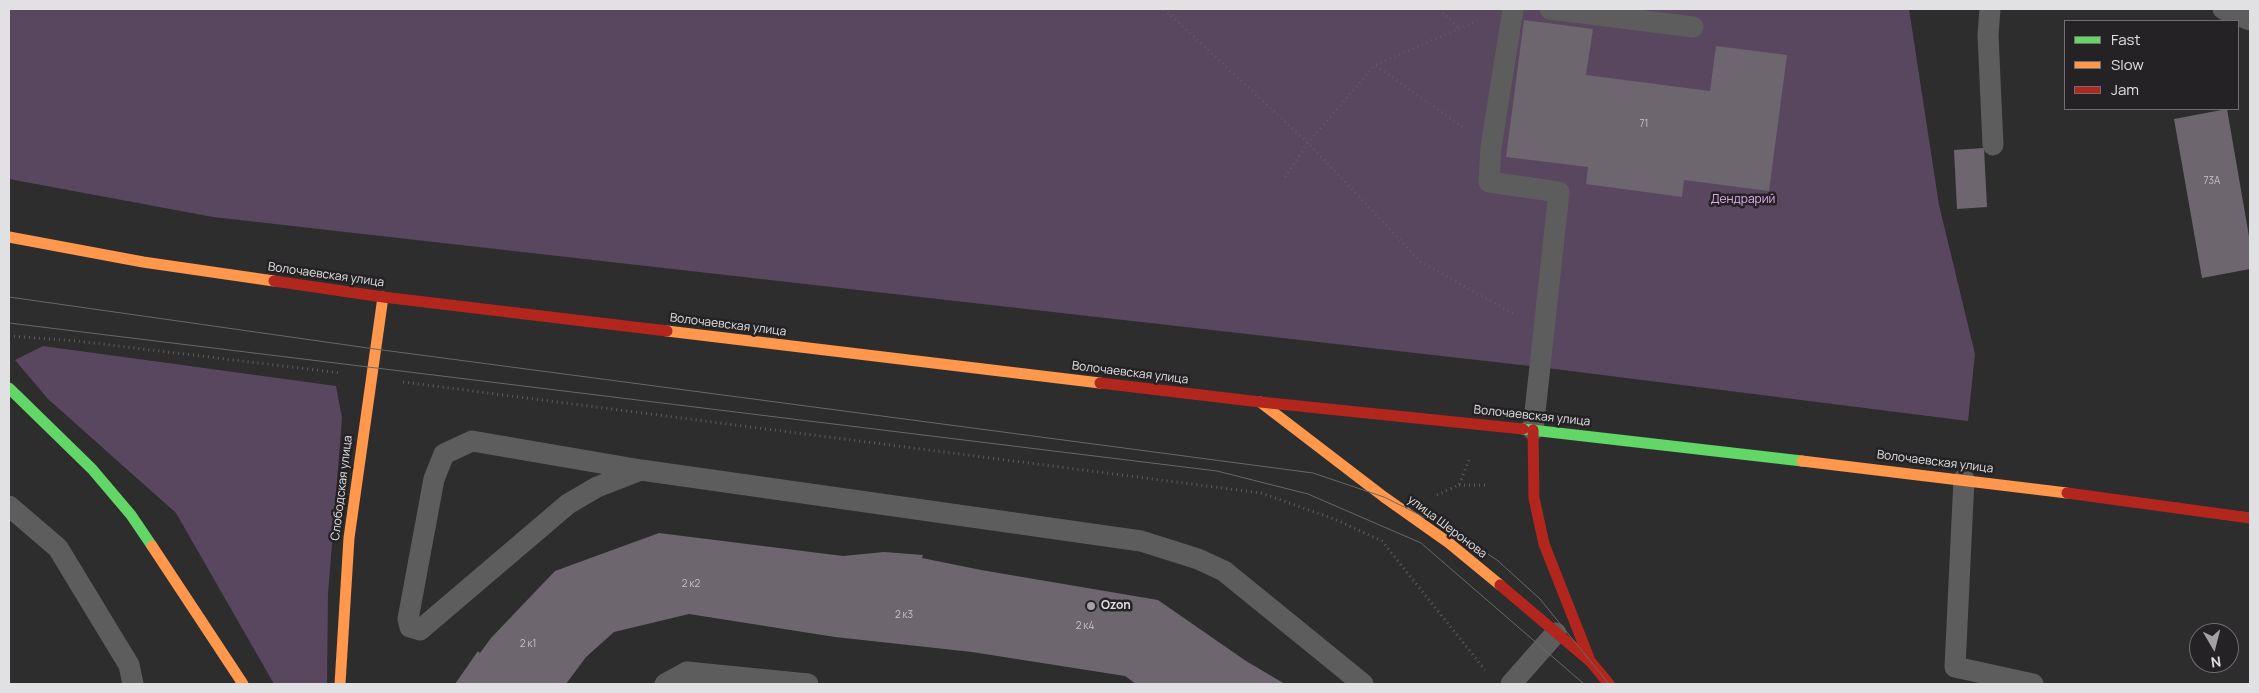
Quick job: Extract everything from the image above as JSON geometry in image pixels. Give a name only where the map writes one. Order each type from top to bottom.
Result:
[{"type":"main road","name":"Волочаевская улица","points":[[9,237],[143,262],[383,297],[1260,402],[1533,430],[1964,479],[2250,518]]},
{"type":"main road","name":"Слободская улица","points":[[340,684],[349,538],[383,297]]},
{"type":"main road","points":[[9,388],[92,469],[131,515],[243,684]]},
{"type":"main road","name":"улица Шеронова","points":[[1260,402],[1384,497],[1448,543],[1591,662],[1609,684]]},
{"type":"main road","points":[[1533,430],[1534,498],[1544,544],[1591,662]]},
{"type":"lane","points":[[1512,9],[1491,147],[1489,182],[1559,192],[1533,430]]},
{"type":"lane","points":[[1550,9],[1693,27]]},
{"type":"lane","points":[[1990,9],[1988,35],[1993,145]]},
{"type":"lane","points":[[2223,9],[2250,20]]},
{"type":"lane","points":[[641,470],[597,487],[568,504],[420,630],[410,627],[408,619],[434,479],[444,454],[472,441],[641,470],[1141,541],[1198,559],[1224,571],[1363,684]]},
{"type":"lane","points":[[1964,479],[1954,676],[2033,684]]},
{"type":"lane","points":[[9,506],[58,548],[129,665],[133,684]]},
{"type":"lane","points":[[1511,684],[1556,633]]},
{"type":"lane","points":[[665,684],[687,672],[808,684]]},
{"type":"path","points":[[1164,9],[1308,144],[1421,262],[1543,330]]},
{"type":"path","points":[[1439,9],[1460,29]]},
{"type":"path","points":[[1285,178],[1308,144],[1375,66],[1486,17]]},
{"type":"path","points":[[1375,66],[1491,147]]},
{"type":"path","points":[[9,336],[78,341],[349,374]]},
{"type":"path","points":[[402,382],[1261,492],[1334,519],[1382,541],[1490,677]]},
{"type":"path","points":[[1459,485],[1469,460]]},
{"type":"path","points":[[1434,496],[1459,485],[1488,485]]},
{"type":"green space","name":"Дендрарий","points":[[9,9],[1909,9],[1939,205],[1975,354],[1968,421],[1539,367],[213,217],[9,179]]},
{"type":"green space","points":[[43,346],[336,386],[342,418],[328,594],[327,684],[274,684],[176,513],[48,399],[15,360]]},
{"type":"building","points":[[1524,20],[1593,29],[1586,75],[1710,91],[1716,46],[1787,55],[1769,191],[1684,180],[1682,197],[1586,184],[1588,167],[1506,157]]},
{"type":"building","points":[[2227,110],[2250,242],[2250,269],[2202,278],[2174,119]]},
{"type":"building","points":[[1984,148],[1987,207],[1957,209],[1954,150]]},
{"type":"building","points":[[659,533],[843,556],[884,552],[923,555],[922,558],[981,570],[1158,600],[1246,661],[1285,684],[1136,684],[1125,676],[972,652],[835,637],[689,614],[614,632],[586,657],[566,684],[455,684],[478,651],[480,653],[491,638],[555,571]]},
{"type":"tram line","points":[[9,297],[375,349],[1313,473],[1384,497],[1452,531],[1497,560],[1540,599],[1609,684]]},
{"type":"tram line","points":[[9,323],[1217,471],[1308,494],[1421,543],[1584,684]]},
{"type":"traffic: fast","points":[[9,388],[92,469],[131,515],[152,546]]},
{"type":"traffic: fast","points":[[1523,429],[1802,461]]},
{"type":"traffic: slow","points":[[9,237],[143,262],[274,281]]},
{"type":"traffic: slow","points":[[340,684],[349,538],[383,297]]},
{"type":"traffic: slow","points":[[667,331],[1100,383]]},
{"type":"traffic: slow","points":[[1260,402],[1384,497],[1449,543],[1500,585]]},
{"type":"traffic: slow","points":[[1802,461],[2067,493]]},
{"type":"traffic: slow","points":[[152,546],[243,684]]},
{"type":"traffic: jam","points":[[274,281],[383,297],[667,331]]},
{"type":"traffic: jam","points":[[1100,383],[1260,402],[1523,429]]},
{"type":"traffic: jam","points":[[1533,430],[1534,498],[1544,544],[1589,658]]},
{"type":"traffic: jam","points":[[2067,493],[2250,518]]},
{"type":"traffic: jam","points":[[1500,585],[1591,662],[1609,684]]},
{"type":"place","name":"Ozon","points":[[1091,606]]}]
